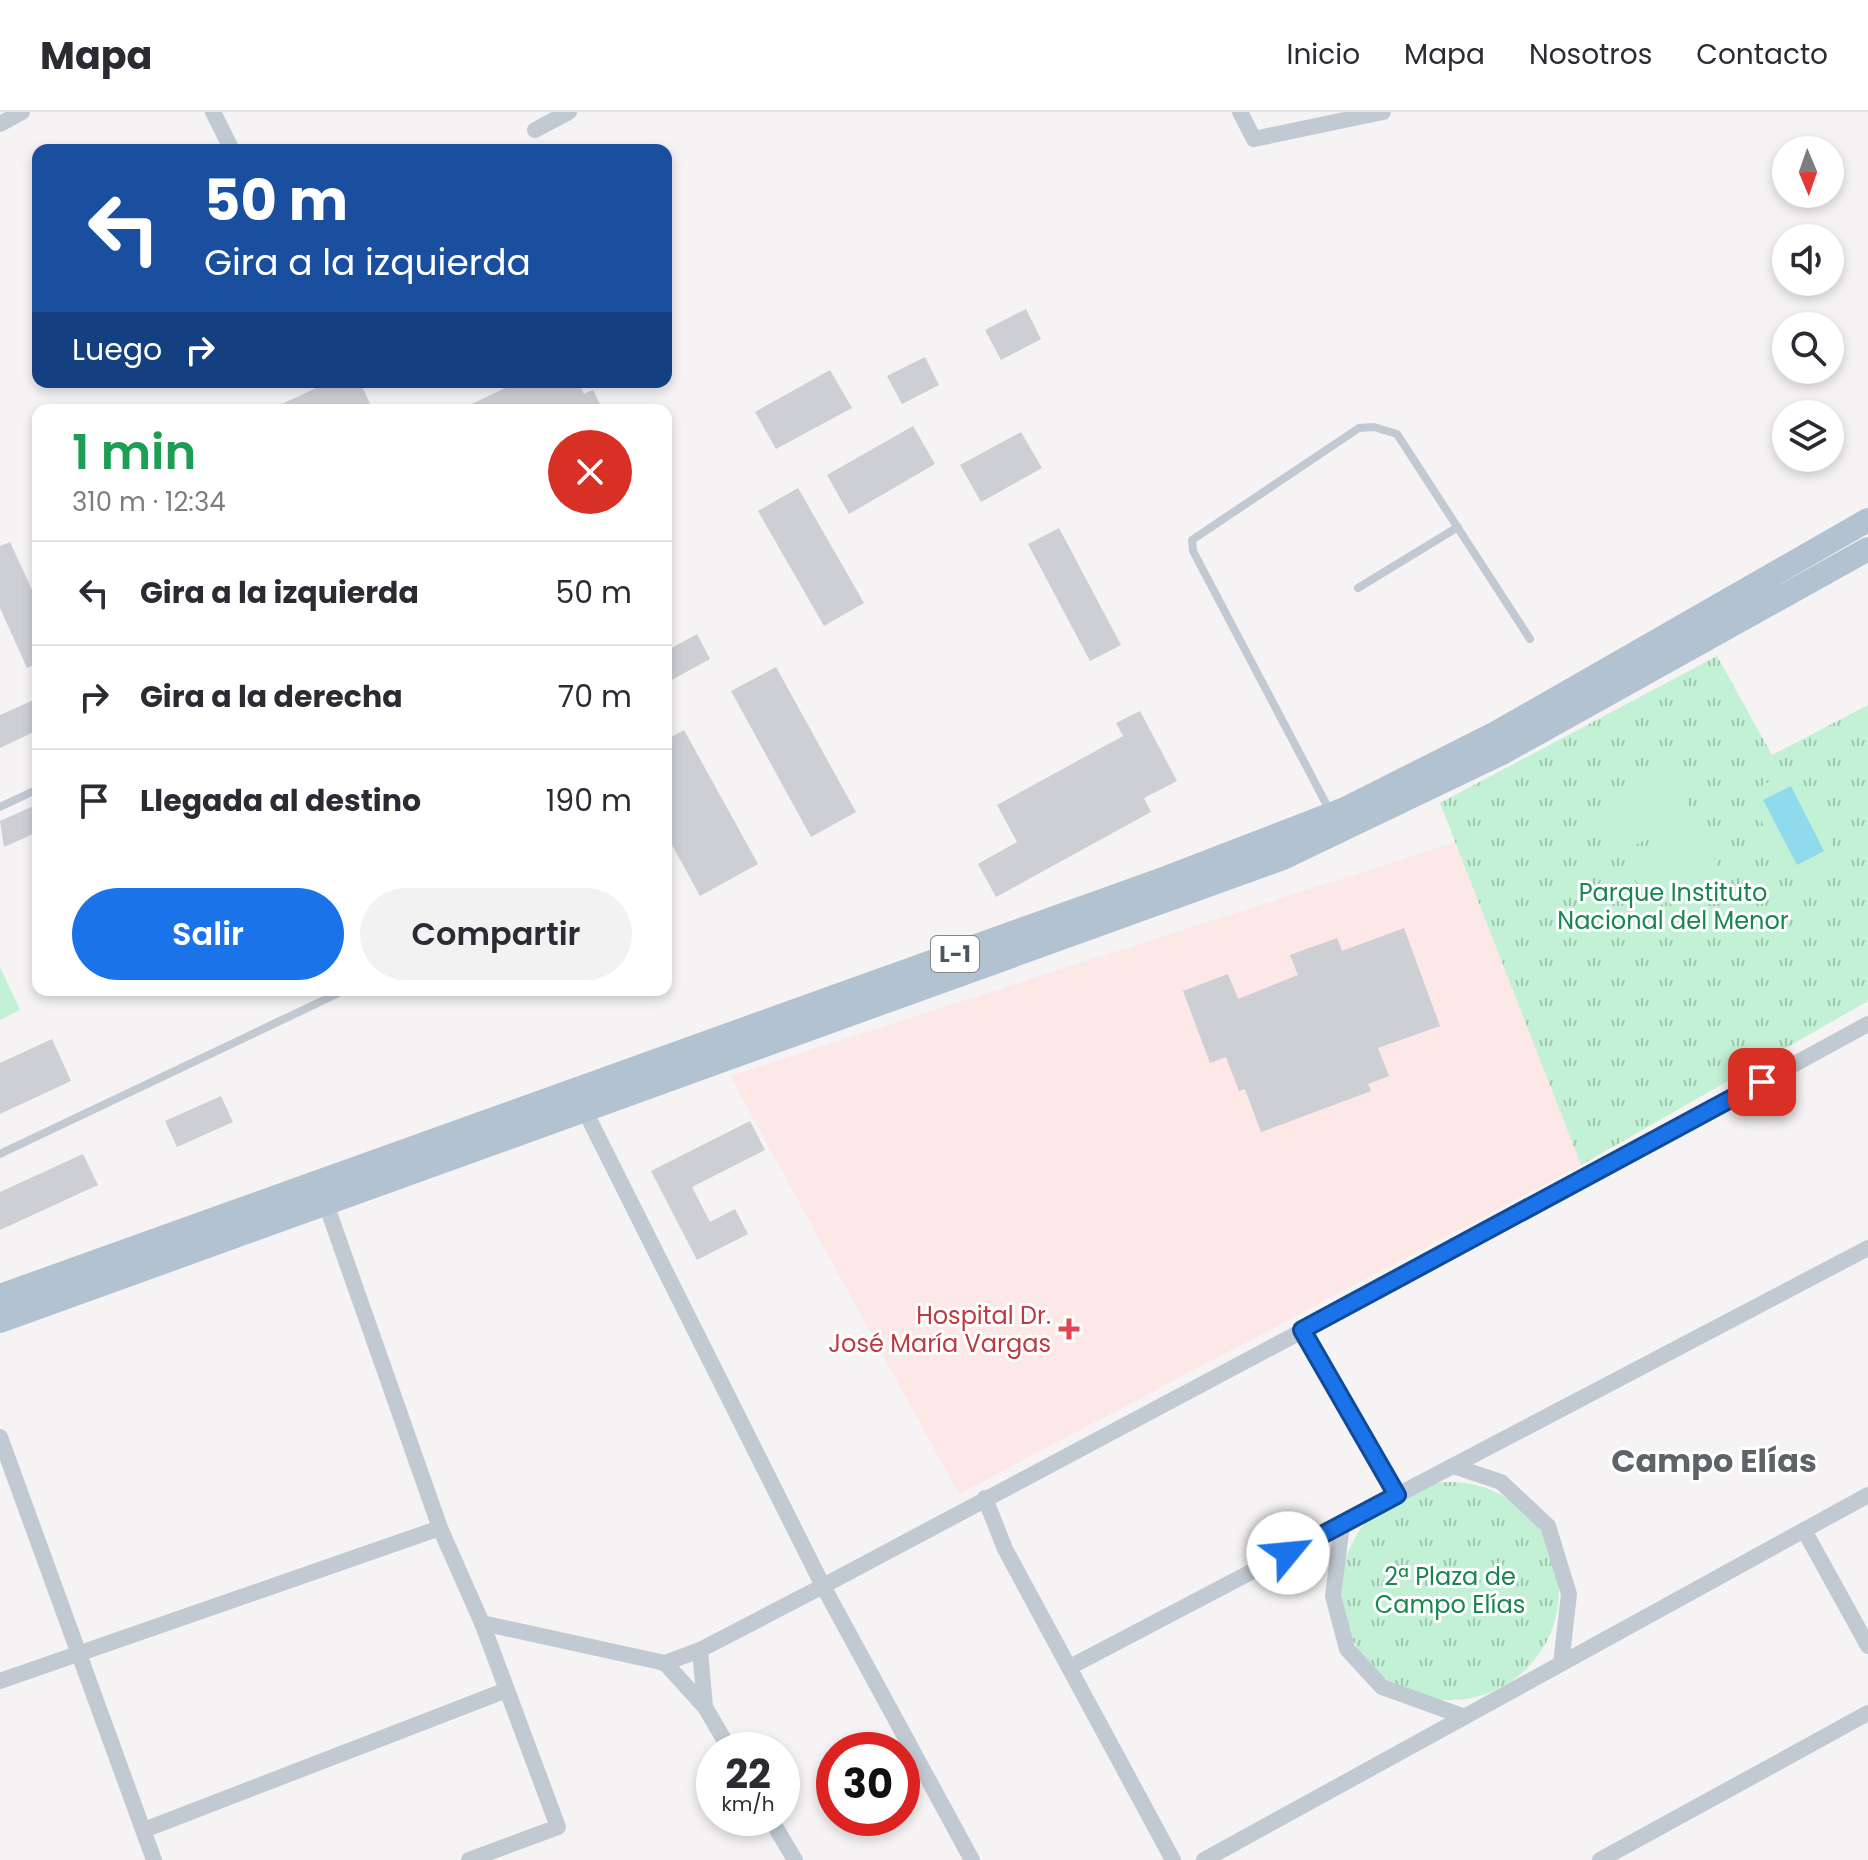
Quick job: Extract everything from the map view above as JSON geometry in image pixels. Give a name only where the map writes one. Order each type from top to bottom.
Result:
[{"type":"main road","name":"L-1","points":[[0,1296],[1151,884],[1332,814],[1496,733],[1868,520]]},
{"type":"main road","name":"L-1","points":[[0,1321],[325,1201],[586,1111],[1283,858],[1502,753],[1868,549]]},
{"type":"street","points":[[0,124],[22,112]]},
{"type":"street","points":[[213,112],[229,144]]},
{"type":"street","points":[[535,130],[569,112]]},
{"type":"street","points":[[1240,112],[1254,139],[1383,112]]},
{"type":"street","points":[[482,1623],[665,1663],[700,1650],[1868,1024]]},
{"type":"street","points":[[574,1089],[823,1586],[972,1860]]},
{"type":"street","points":[[325,1201],[440,1528],[482,1623],[504,1691],[558,1827],[469,1860]]},
{"type":"street","points":[[1070,1667],[1868,1248]]},
{"type":"street","points":[[1302,1330],[1397,1495]]},
{"type":"street","points":[[0,1437],[154,1860]]},
{"type":"street","points":[[1453,1466],[1501,1482],[1548,1526],[1569,1594],[1561,1664]]},
{"type":"street","points":[[1204,1860],[1868,1495]]},
{"type":"street","points":[[985,1498],[1005,1549],[1173,1860]]},
{"type":"street","points":[[1342,1525],[1333,1596],[1347,1649],[1382,1687],[1465,1717]]},
{"type":"street","points":[[0,1681],[440,1528]]},
{"type":"street","points":[[1804,1530],[1868,1646]]},
{"type":"street","points":[[700,1650],[705,1707]]},
{"type":"street","points":[[665,1663],[705,1707],[720,1732]]},
{"type":"street","points":[[144,1830],[504,1691]]},
{"type":"street","points":[[1600,1860],[1868,1713]]},
{"type":"street","points":[[781,1836],[795,1860]]},
{"type":"lane","points":[[1332,814],[1193,551],[1192,540],[1359,428],[1374,427],[1397,434],[1530,639]]},
{"type":"lane","points":[[1358,588],[1458,527]]},
{"type":"lane","points":[[0,807],[32,792]]},
{"type":"lane","points":[[0,1154],[332,996]]},
{"type":"shaded area","name":"Hospital Dr. José María Vargas","points":[[1456,842],[1581,1165],[959,1494],[730,1076]]},
{"type":"green space","name":"Parque Instituto Nacional del Menor","points":[[1717,656],[1772,755],[1868,705],[1868,1001],[1581,1165],[1440,803]]},
{"type":"green space","points":[[1868,742],[1868,780],[1854,753]]},
{"type":"green space","points":[[1794,769],[1838,855],[1791,879],[1747,793]]},
{"type":"green space","points":[[1671,771],[1693,815],[1620,853],[1597,809]]},
{"type":"green space","points":[[1697,826],[1722,874],[1651,910],[1626,861]]},
{"type":"green space","points":[[0,967],[20,1010],[0,1020]]},
{"type":"green space","name":"2ª Plaza de Campo Elías","points":[[1450,1482],[1471,1484],[1492,1491],[1527,1514],[1550,1549],[1557,1570],[1557,1612],[1550,1633],[1527,1668],[1492,1691],[1471,1698],[1450,1700],[1429,1698],[1408,1691],[1373,1668],[1350,1633],[1343,1612],[1341,1591],[1343,1570],[1350,1549],[1373,1514],[1408,1491],[1429,1484]]},
{"type":"water","points":[[1791,786],[1824,851],[1797,865],[1763,800]]},
{"type":"building","points":[[1026,309],[1041,339],[1001,360],[985,330]]},
{"type":"building","points":[[925,357],[939,385],[902,404],[887,376]]},
{"type":"building","points":[[830,370],[852,408],[776,449],[755,412]]},
{"type":"building","points":[[316,388],[363,388],[370,404],[282,404]]},
{"type":"building","points":[[505,388],[581,388],[584,394],[593,390],[600,404],[472,404]]},
{"type":"building","points":[[913,426],[935,464],[849,514],[827,475]]},
{"type":"building","points":[[1021,432],[1042,468],[981,502],[960,465]]},
{"type":"building","points":[[798,488],[864,603],[824,626],[758,511]]},
{"type":"building","points":[[1059,528],[1121,645],[1090,661],[1028,544]]},
{"type":"building","points":[[10,542],[32,590],[32,666],[27,668],[0,608],[0,546]]},
{"type":"building","points":[[697,634],[710,659],[672,680],[672,648]]},
{"type":"building","points":[[776,667],[856,812],[811,837],[731,691]]},
{"type":"building","points":[[32,701],[32,733],[0,748],[0,715]]},
{"type":"building","points":[[1140,711],[1177,781],[1144,798],[1151,812],[996,897],[978,864],[1017,842],[997,805],[1123,736],[1116,723]]},
{"type":"building","points":[[684,730],[758,864],[700,896],[672,845],[672,737]]},
{"type":"building","points":[[32,807],[32,835],[4,847],[0,821]]},
{"type":"building","points":[[1404,928],[1440,1026],[1378,1048],[1389,1076],[1368,1084],[1371,1091],[1261,1132],[1245,1089],[1239,1091],[1226,1057],[1210,1063],[1183,991],[1228,974],[1238,999],[1298,975],[1290,955],[1337,938],[1342,951]]},
{"type":"building","points":[[52,1039],[71,1081],[0,1114],[0,1063]]},
{"type":"building","points":[[221,1096],[233,1122],[177,1147],[165,1121]]},
{"type":"building","points":[[750,1121],[765,1150],[692,1187],[710,1222],[735,1209],[748,1234],[697,1260],[651,1171]]},
{"type":"building","points":[[83,1154],[98,1185],[0,1230],[0,1192]]},
{"type":"place","name":"Hospital Dr. José María Vargas","points":[[1069,1329]]},
{"type":"district","name":"Campo Elías","points":[[1714,1460]]},
{"type":"route","points":[[1288,1553],[1397,1495],[1302,1330],[1762,1082]]}]
